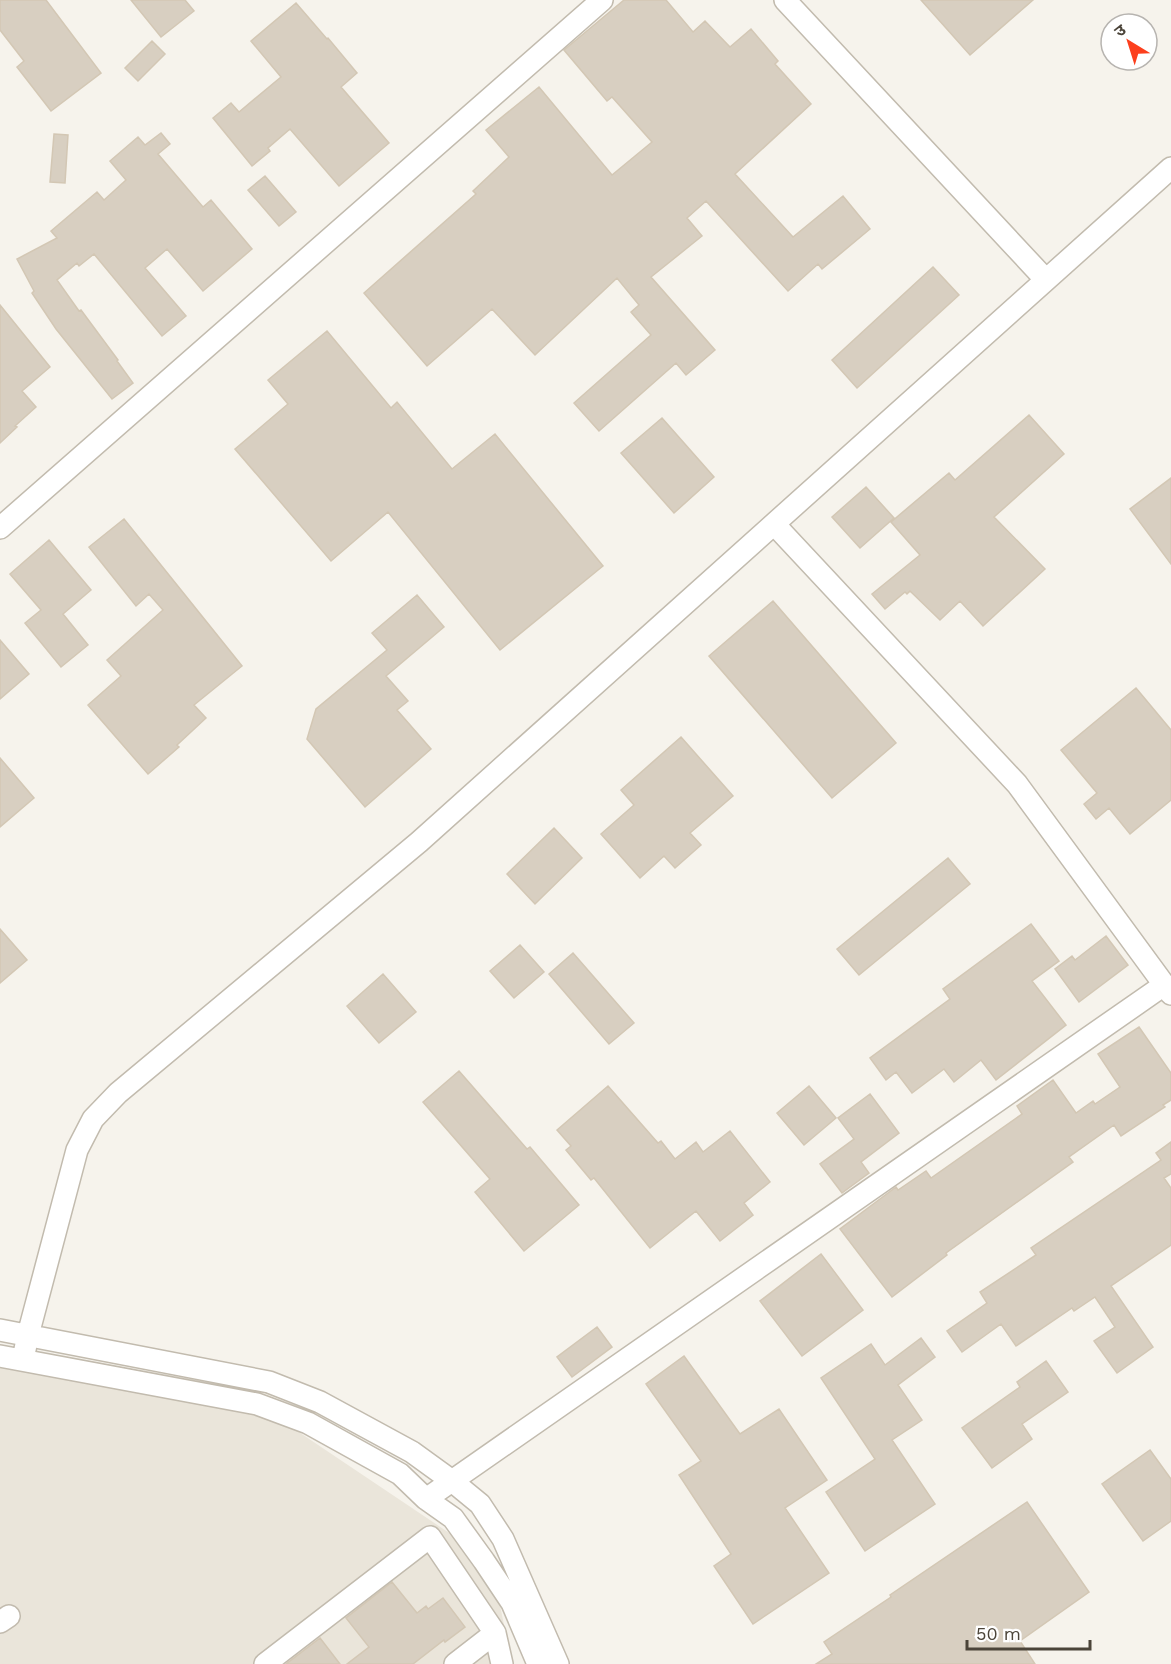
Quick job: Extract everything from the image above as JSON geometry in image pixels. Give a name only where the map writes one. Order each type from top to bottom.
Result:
[{"type":"street","points":[[0,528],[602,0]]},
{"type":"street","points":[[785,0],[1046,280]]},
{"type":"street","points":[[23,1359],[77,1150],[93,1119],[118,1093],[418,842],[1171,168]]},
{"type":"street","points":[[426,1499],[1168,989],[1017,784],[774,524]]},
{"type":"street","points":[[0,1330],[269,1382],[320,1402],[412,1452],[480,1504],[503,1539],[558,1664]]},
{"type":"street","points":[[0,1356],[257,1404],[308,1423],[400,1474],[426,1499],[453,1518],[512,1603],[537,1664]]},
{"type":"street","points":[[265,1664],[430,1536],[495,1633],[502,1664]]},
{"type":"street","points":[[455,1664],[495,1633]]},
{"type":"shaded area","points":[[0,1344],[22,1356],[257,1404],[491,1561],[512,1664],[0,1664]]},
{"type":"building","points":[[0,0],[46,0],[101,73],[51,111],[17,67],[24,61],[0,30]]},
{"type":"building","points":[[131,0],[185,0],[194,11],[161,37]]},
{"type":"building","points":[[624,0],[666,0],[693,32],[705,21],[730,47],[751,29],[778,61],[775,64],[811,104],[735,174],[793,237],[843,196],[870,229],[822,269],[818,264],[788,291],[706,201],[687,218],[702,236],[651,277],[715,350],[686,375],[676,363],[599,431],[574,403],[651,335],[631,312],[639,305],[617,278],[535,355],[492,309],[427,366],[364,293],[476,194],[473,191],[509,157],[486,130],[539,87],[612,175],[652,142],[612,97],[607,101],[564,50]]},
{"type":"building","points":[[921,0],[1033,0],[970,55]]},
{"type":"building","points":[[296,3],[357,73],[341,87],[389,143],[339,186],[290,129],[268,148],[270,151],[252,166],[213,118],[231,103],[239,112],[281,77],[251,41]]},
{"type":"building","points":[[152,41],[165,54],[138,81],[125,68]]},
{"type":"building","points":[[161,133],[170,144],[158,154],[203,207],[211,200],[252,249],[203,291],[167,249],[145,268],[186,316],[162,336],[94,254],[79,266],[77,263],[57,280],[133,383],[112,399],[56,329],[32,293],[34,291],[17,259],[57,238],[51,231],[97,192],[104,200],[126,180],[110,161],[138,137],[145,145]]},
{"type":"building","points":[[54,134],[68,135],[65,183],[50,182]]},
{"type":"building","points":[[265,176],[296,212],[279,226],[248,190]]},
{"type":"building","points":[[933,267],[959,295],[857,388],[832,360]]},
{"type":"building","points":[[0,305],[50,367],[22,391],[36,407],[0,443]]},
{"type":"building","points":[[327,331],[391,408],[397,402],[452,469],[495,434],[603,566],[500,650],[388,512],[331,561],[235,449],[288,404],[268,380]]},
{"type":"building","points":[[1029,415],[1064,454],[994,517],[1045,569],[983,626],[960,601],[940,620],[910,591],[907,594],[905,592],[885,609],[872,594],[920,555],[891,522],[949,473],[955,480]]},
{"type":"building","points":[[662,418],[714,477],[674,513],[621,453]]},
{"type":"building","points":[[1171,478],[1171,564],[1130,509]]},
{"type":"building","points":[[866,487],[894,518],[860,548],[832,517]]},
{"type":"building","points":[[124,519],[242,666],[194,705],[206,718],[177,745],[179,747],[148,774],[88,705],[121,676],[107,660],[163,610],[149,594],[136,606],[89,547]]},
{"type":"building","points":[[49,540],[91,590],[63,614],[88,645],[61,667],[25,623],[41,610],[10,574]]},
{"type":"building","points":[[417,595],[444,627],[386,676],[408,701],[397,710],[431,749],[365,807],[307,739],[316,709],[387,650],[372,633]]},
{"type":"building","points":[[773,601],[896,743],[832,798],[709,656]]},
{"type":"building","points":[[0,640],[29,674],[0,699]]},
{"type":"building","points":[[1136,688],[1171,730],[1171,800],[1130,834],[1109,808],[1096,819],[1084,804],[1097,793],[1061,750]]},
{"type":"building","points":[[681,737],[733,796],[690,833],[701,845],[675,868],[664,856],[640,878],[601,834],[634,805],[621,790]]},
{"type":"building","points":[[0,758],[34,798],[0,827]]},
{"type":"building","points":[[554,828],[582,858],[535,904],[507,874]]},
{"type":"building","points":[[948,858],[970,884],[859,975],[837,949]]},
{"type":"building","points":[[1031,924],[1059,961],[1032,981],[1066,1025],[996,1080],[981,1060],[954,1082],[944,1069],[912,1093],[896,1072],[886,1080],[870,1058],[950,999],[943,989]]},
{"type":"building","points":[[0,929],[27,960],[0,983]]},
{"type":"building","points":[[1106,936],[1128,965],[1079,1002],[1055,969],[1072,956],[1075,960]]},
{"type":"building","points":[[520,945],[544,972],[514,998],[490,971]]},
{"type":"building","points":[[573,953],[634,1023],[609,1044],[549,974]]},
{"type":"building","points":[[383,974],[416,1012],[379,1043],[347,1006]]},
{"type":"building","points":[[1139,1027],[1171,1073],[1171,1100],[1163,1105],[1165,1107],[1121,1136],[1114,1125],[1069,1157],[1073,1162],[946,1253],[947,1255],[892,1297],[840,1229],[896,1187],[898,1190],[926,1171],[931,1178],[1022,1114],[1017,1106],[1053,1080],[1076,1113],[1093,1101],[1095,1104],[1120,1087],[1098,1054]]},
{"type":"building","points":[[459,1071],[527,1149],[530,1147],[579,1205],[524,1251],[475,1192],[490,1179],[423,1102]]},
{"type":"building","points":[[608,1086],[658,1143],[661,1141],[675,1159],[696,1142],[703,1152],[730,1131],[770,1182],[744,1203],[753,1215],[720,1241],[696,1211],[650,1248],[594,1178],[591,1180],[566,1150],[571,1146],[557,1130]]},
{"type":"building","points":[[809,1086],[836,1118],[804,1145],[777,1113]]},
{"type":"building","points":[[870,1094],[899,1133],[861,1162],[869,1173],[842,1193],[820,1164],[854,1139],[838,1118]]},
{"type":"building","points":[[1171,1142],[1171,1174],[1164,1178],[1171,1188],[1171,1245],[1111,1286],[1153,1347],[1117,1373],[1094,1341],[1115,1327],[1095,1297],[1074,1311],[1072,1308],[1016,1346],[1001,1324],[962,1352],[947,1331],[987,1303],[980,1292],[1036,1255],[1031,1248],[1161,1160],[1156,1153]]},
{"type":"building","points":[[821,1254],[863,1310],[802,1356],[760,1301]]},
{"type":"building","points":[[597,1327],[612,1347],[572,1377],[557,1357]]},
{"type":"building","points":[[921,1338],[935,1357],[898,1385],[922,1420],[892,1440],[935,1504],[865,1551],[826,1492],[875,1459],[821,1378],[871,1344],[885,1365]]},
{"type":"building","points":[[684,1356],[740,1434],[779,1409],[827,1480],[785,1508],[829,1573],[753,1624],[714,1566],[731,1554],[679,1475],[701,1461],[646,1384]]},
{"type":"building","points":[[1046,1361],[1068,1392],[1022,1424],[1032,1439],[992,1468],[962,1428],[1020,1387],[1017,1382]]},
{"type":"building","points":[[1150,1450],[1171,1479],[1171,1521],[1143,1541],[1102,1484]]},
{"type":"building","points":[[1027,1502],[1089,1592],[1020,1641],[1035,1664],[816,1664],[832,1654],[824,1642]]},
{"type":"building","points":[[392,1582],[417,1613],[426,1606],[428,1609],[443,1598],[465,1627],[413,1664],[347,1664],[369,1647],[346,1618]]},
{"type":"building","points":[[320,1638],[340,1664],[286,1664]]}]
